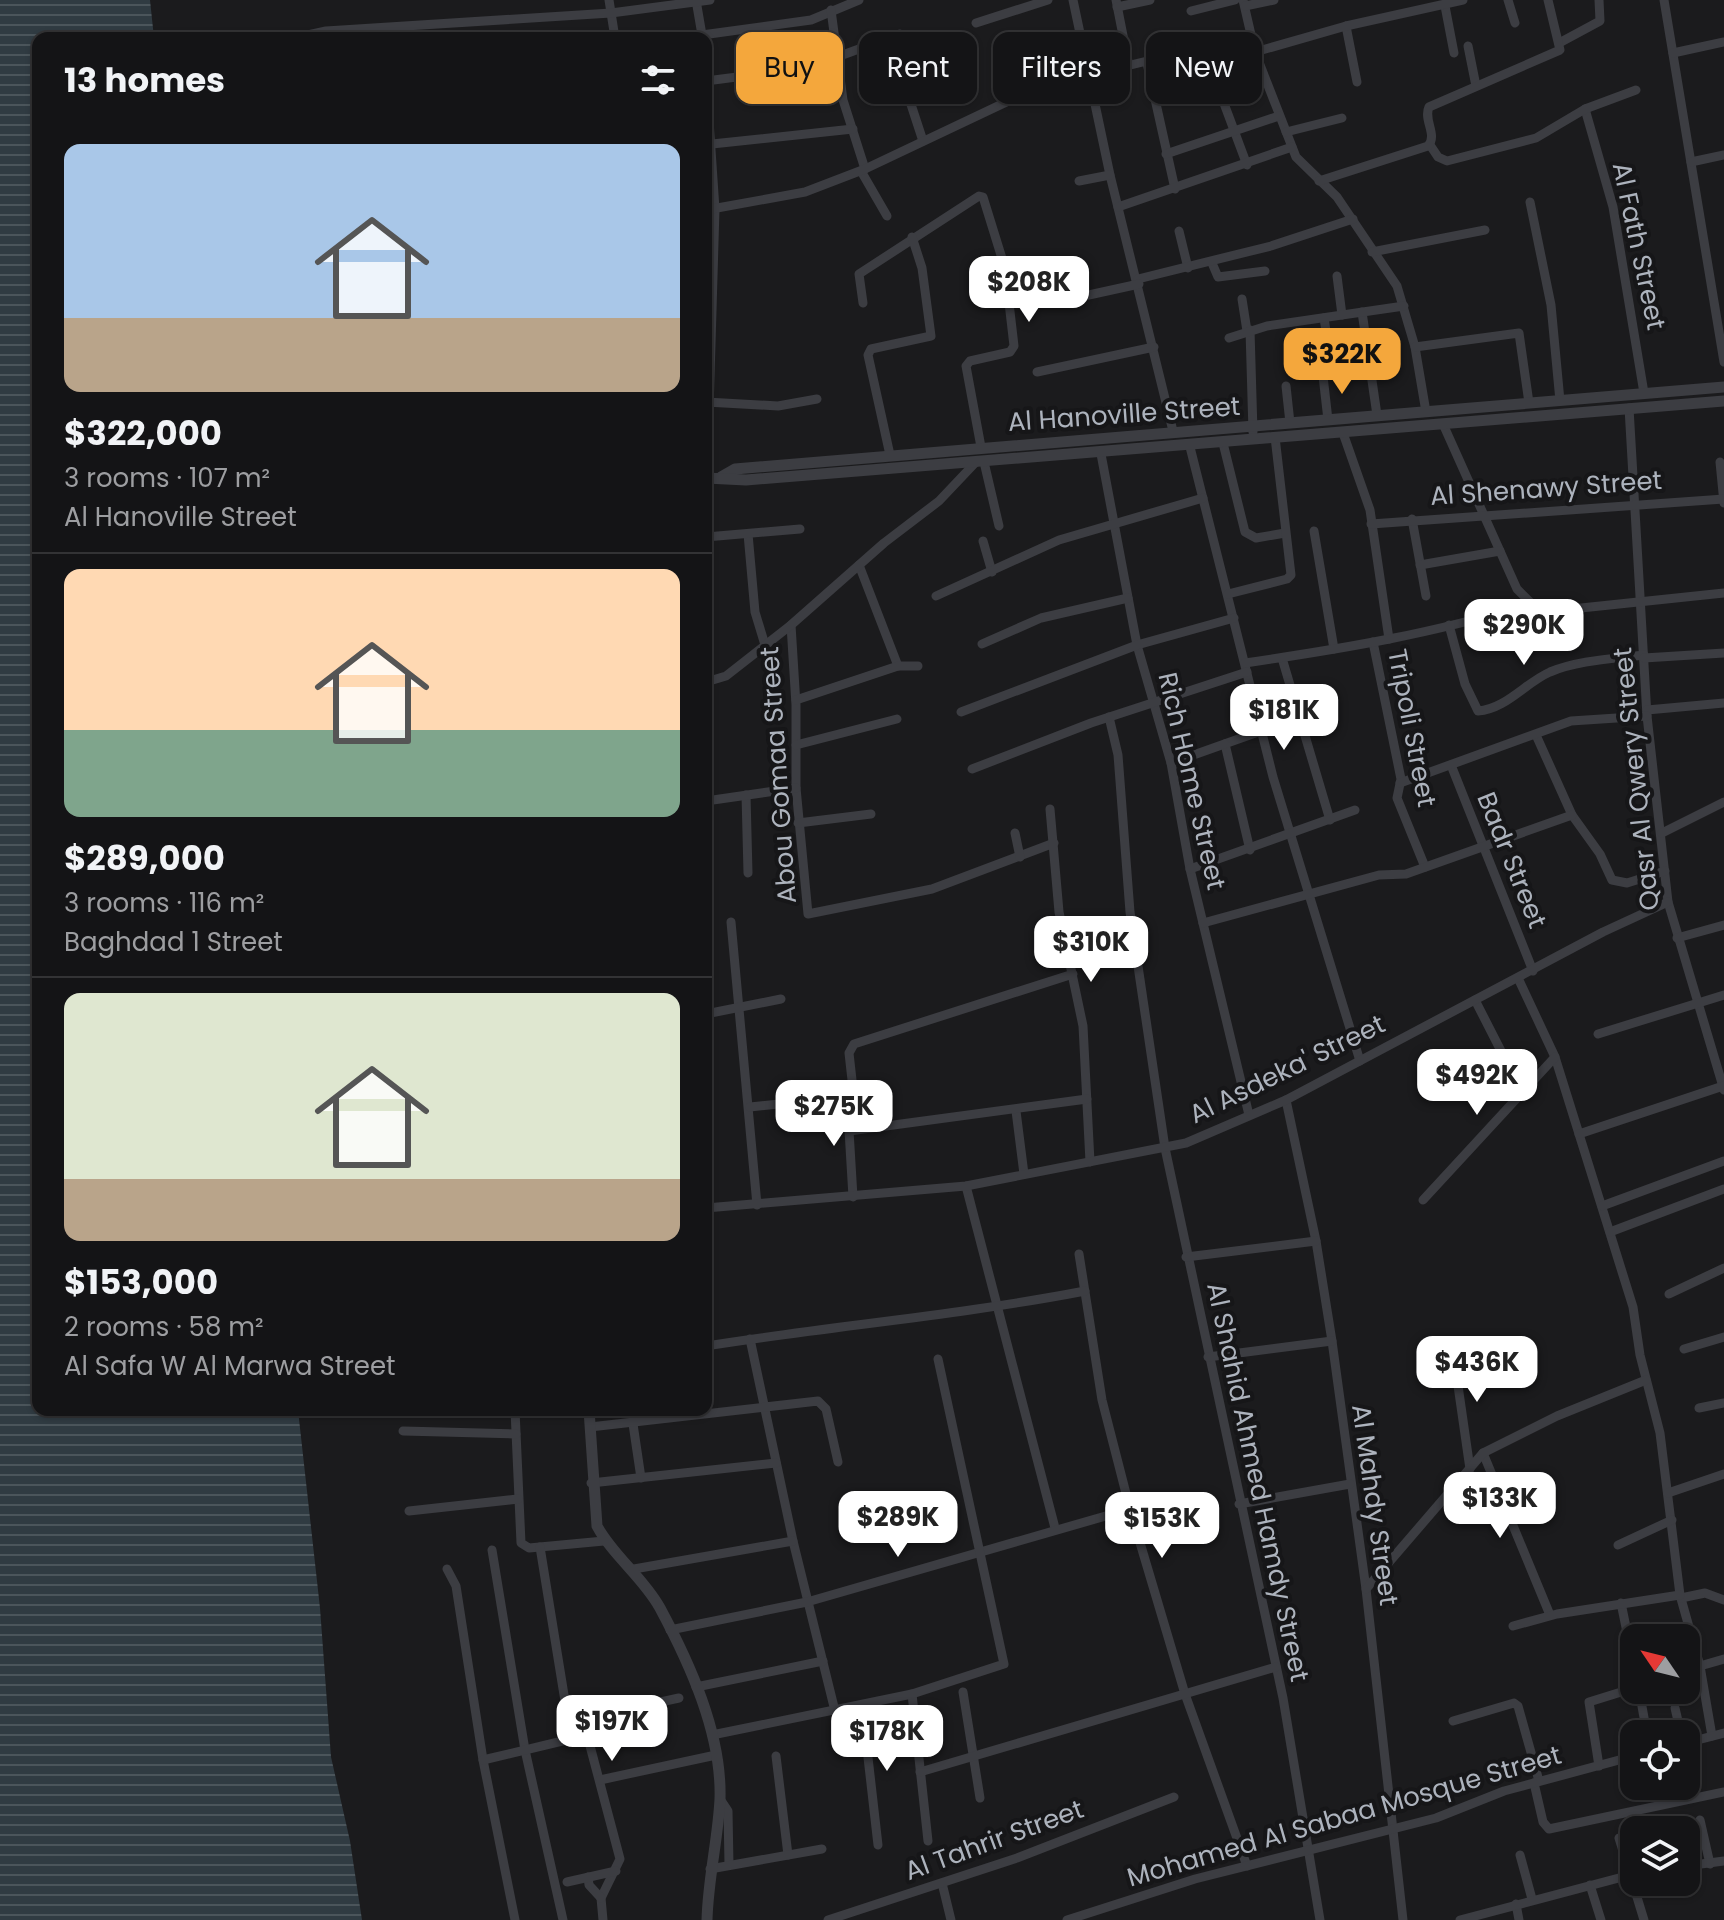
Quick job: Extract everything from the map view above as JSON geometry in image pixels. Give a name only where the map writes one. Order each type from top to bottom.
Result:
[{"type":"street","points":[[609,0],[614,32]]},
{"type":"street","points":[[321,32],[611,13],[710,0]]},
{"type":"street","points":[[712,36],[811,20],[859,0]]},
{"type":"street","points":[[976,23],[1048,0]]},
{"type":"street","points":[[1073,0],[1079,32]]},
{"type":"street","points":[[1122,32],[1117,4],[1150,0]]},
{"type":"street","points":[[1191,11],[1235,0]]},
{"type":"street","points":[[1249,32],[1244,3],[1274,0]]},
{"type":"street","points":[[1411,0],[1412,11]]},
{"type":"street","points":[[1262,50],[1346,26],[1463,0]]},
{"type":"street","points":[[1508,0],[1515,23]]},
{"type":"street","points":[[1548,0],[1561,42],[1558,51],[1429,107],[1430,145],[1438,157],[1447,161],[1536,138],[1585,109],[1636,90]]},
{"type":"street","points":[[1561,42],[1600,21],[1599,0]]},
{"type":"street","points":[[1664,0],[1724,362]]},
{"type":"street","points":[[697,1],[701,32]]},
{"type":"street","points":[[1445,6],[1454,53]]},
{"type":"street","points":[[831,10],[834,32]]},
{"type":"street","points":[[1346,26],[1357,82]]},
{"type":"street","points":[[1673,53],[1724,42]]},
{"type":"street","points":[[1468,46],[1476,86]]},
{"type":"street","points":[[1262,71],[1292,147],[1303,166],[1353,219],[1397,286],[1415,347],[1426,412]]},
{"type":"street","points":[[712,77],[736,74]]},
{"type":"street","points":[[843,86],[863,170],[887,216]]},
{"type":"street","points":[[911,104],[923,141]]},
{"type":"street","points":[[712,210],[792,196],[863,170],[999,104]]},
{"type":"street","points":[[1095,104],[1173,431]]},
{"type":"street","points":[[1156,104],[1175,189]]},
{"type":"street","points":[[1224,104],[1247,165]]},
{"type":"street","name":"Al Fath Street","points":[[1585,109],[1615,220],[1644,393]]},
{"type":"street","points":[[1166,154],[1279,116]]},
{"type":"street","points":[[1286,132],[1342,118]]},
{"type":"street","points":[[712,144],[853,129]]},
{"type":"street","points":[[1319,181],[1430,145]]},
{"type":"street","points":[[1118,207],[1292,147]]},
{"type":"street","points":[[1691,162],[1724,155]]},
{"type":"street","points":[[1079,181],[1110,175]]},
{"type":"street","points":[[863,303],[858,276],[912,237],[981,196],[1005,268],[1014,346],[1010,352],[973,360],[966,366],[981,447]]},
{"type":"street","points":[[1530,202],[1551,305],[1560,401]]},
{"type":"street","points":[[1066,300],[1212,263],[1353,219]]},
{"type":"street","points":[[1372,252],[1485,230]]},
{"type":"street","points":[[1179,231],[1188,268]]},
{"type":"street","points":[[890,455],[868,355],[871,349],[931,336],[922,268],[912,237]]},
{"type":"street","points":[[1212,263],[1218,277],[1265,271]]},
{"type":"street","points":[[1337,276],[1342,315]]},
{"type":"street","points":[[1242,299],[1248,330],[1254,439]]},
{"type":"street","points":[[1229,338],[1248,330],[1404,306]]},
{"type":"street","points":[[1362,312],[1377,415]]},
{"type":"street","points":[[1324,318],[1330,357]]},
{"type":"street","points":[[1415,347],[1519,333],[1529,403]]},
{"type":"street","points":[[1037,372],[1154,347]]},
{"type":"street","points":[[1336,374],[1371,371]]},
{"type":"street","points":[[1323,376],[1328,420]]},
{"type":"street","points":[[1286,386],[1290,423]]},
{"type":"street","name":"Al Hanoville Street","points":[[721,477],[735,469],[890,455],[1724,387]]},
{"type":"street","points":[[712,402],[778,406],[817,399]]},
{"type":"street","name":"Al Hanoville Street","points":[[712,478],[746,480],[1101,454],[1724,401]]},
{"type":"street","name":"Qasr Al Qwery Street","points":[[1629,408],[1647,713],[1668,902],[1723,1088]]},
{"type":"street","points":[[1443,424],[1517,589],[1531,603]]},
{"type":"street","points":[[1343,433],[1371,524],[1389,639]]},
{"type":"street","points":[[1228,594],[1290,578],[1275,437]]},
{"type":"street","points":[[1223,443],[1245,532],[1256,538],[1285,533]]},
{"type":"street","points":[[1190,447],[1261,731],[1360,1061]]},
{"type":"street","name":"Rich Home Street","points":[[1101,454],[1137,645],[1171,763],[1190,869],[1249,1115]]},
{"type":"street","points":[[712,680],[726,676],[791,625],[939,501],[980,462],[999,526]]},
{"type":"street","points":[[1720,462],[1724,501]]},
{"type":"street","points":[[936,596],[1059,540],[1203,498]]},
{"type":"street","name":"Al Shenawy Street","points":[[1371,524],[1724,501]]},
{"type":"street","points":[[1412,519],[1426,596]]},
{"type":"street","points":[[712,537],[800,529]]},
{"type":"street","points":[[1314,531],[1334,649]]},
{"type":"street","points":[[748,534],[753,601],[765,645]]},
{"type":"street","points":[[983,541],[992,572]]},
{"type":"street","points":[[1420,565],[1500,551]]},
{"type":"street","points":[[859,565],[898,666]]},
{"type":"street","points":[[972,769],[1109,717],[1282,658],[1389,639],[1531,603],[1579,610],[1641,600],[1724,593]]},
{"type":"street","points":[[982,644],[1041,618],[1128,598]]},
{"type":"street","points":[[961,712],[1137,645],[1234,618]]},
{"type":"street","name":"Abou Gomaa Street","points":[[791,625],[796,700],[796,788],[806,910],[817,915],[932,889],[1020,857]]},
{"type":"street","points":[[1449,625],[1465,684],[1478,711],[1502,704],[1537,678],[1553,671],[1644,656],[1724,653]]},
{"type":"street","name":"Tripoli Street","points":[[1373,642],[1400,783],[1397,798],[1425,867]]},
{"type":"street","points":[[1282,658],[1330,820]]},
{"type":"street","points":[[796,700],[898,666],[918,666]]},
{"type":"street","points":[[1400,783],[1571,721],[1724,703]]},
{"type":"street","name":"Al Shahid Ahmed Hamdy Street","points":[[1109,717],[1118,755],[1126,880],[1165,1148],[1276,1667],[1320,1920]]},
{"type":"street","points":[[796,745],[897,719]]},
{"type":"street","points":[[1171,763],[1261,731]]},
{"type":"street","points":[[1536,735],[1572,815],[1616,883],[1665,871]]},
{"type":"street","name":"Rich Home Street","points":[[1225,744],[1250,850]]},
{"type":"street","name":"Badr Street","points":[[1451,765],[1481,847],[1533,971]]},
{"type":"street","points":[[712,800],[796,788]]},
{"type":"street","points":[[746,795],[748,873]]},
{"type":"street","points":[[1662,833],[1724,802]]},
{"type":"street","points":[[1050,809],[1059,912],[1083,1026],[1090,1162]]},
{"type":"street","points":[[1190,869],[1355,810]]},
{"type":"street","points":[[798,823],[871,814]]},
{"type":"street","points":[[1203,923],[1379,875],[1406,874],[1572,815]]},
{"type":"street","points":[[1015,833],[1020,857],[1054,843]]},
{"type":"street","name":"Al Asdeka' Street","points":[[712,1208],[966,1186],[1165,1148],[1286,1100],[1668,902]]},
{"type":"street","points":[[731,922],[757,1205]]},
{"type":"street","points":[[1677,938],[1724,925]]},
{"type":"street","points":[[853,1197],[847,1097],[853,1089],[849,1053],[854,1044],[1073,974]]},
{"type":"street","points":[[1518,978],[1555,1057],[1633,1307],[1646,1380],[1660,1433],[1680,1596],[1688,1624]]},
{"type":"street","points":[[1598,1034],[1724,995]]},
{"type":"street","points":[[712,1013],[781,999]]},
{"type":"street","points":[[1475,1000],[1522,1092]]},
{"type":"street","points":[[1423,1200],[1555,1057]]},
{"type":"street","points":[[1579,1134],[1723,1088]]},
{"type":"street","points":[[750,1107],[847,1097]]},
{"type":"street","points":[[849,1131],[1016,1111],[1087,1099]]},
{"type":"street","name":"Al Mahdy Street","points":[[1286,1100],[1316,1241],[1332,1341],[1366,1589],[1403,1920]]},
{"type":"street","points":[[1016,1111],[1024,1174]]},
{"type":"street","points":[[1602,1206],[1724,1161]]},
{"type":"street","points":[[966,1186],[1055,1528]]},
{"type":"street","points":[[1610,1232],[1724,1189]]},
{"type":"street","points":[[1186,1257],[1316,1241]]},
{"type":"street","points":[[1079,1254],[1102,1400],[1130,1509],[1185,1694],[1247,1866]]},
{"type":"street","points":[[1669,1294],[1724,1268]]},
{"type":"street","points":[[712,1345],[850,1323],[999,1308],[1085,1291]]},
{"type":"street","points":[[1684,1349],[1724,1337]]},
{"type":"street","points":[[750,1339],[793,1541],[835,1711]]},
{"type":"street","points":[[1208,1357],[1332,1341]]},
{"type":"street","points":[[1452,1344],[1470,1469]]},
{"type":"street","points":[[712,1735],[912,1694],[1001,1666],[1005,1658],[938,1359]]},
{"type":"street","points":[[1366,1589],[1483,1453],[1542,1422],[1646,1380]]},
{"type":"street","points":[[712,1414],[813,1401],[823,1404],[838,1462]]},
{"type":"street","points":[[1699,1408],[1724,1403]]},
{"type":"street","points":[[515,1416],[521,1543],[529,1548],[604,1541]]},
{"type":"street","points":[[589,1416],[591,1483],[597,1526],[604,1541],[634,1569],[670,1630],[696,1687],[712,1735],[720,1799],[710,1869],[707,1920]]},
{"type":"street","points":[[590,1427],[698,1416]]},
{"type":"street","points":[[633,1424],[641,1478]]},
{"type":"street","points":[[403,1431],[516,1434]]},
{"type":"street","points":[[1483,1453],[1550,1615]]},
{"type":"street","points":[[591,1483],[776,1463]]},
{"type":"street","points":[[1668,1493],[1724,1474]]},
{"type":"street","points":[[1239,1504],[1350,1484]]},
{"type":"street","points":[[409,1511],[518,1499]]},
{"type":"street","points":[[670,1630],[807,1602],[1055,1528],[1130,1509]]},
{"type":"street","points":[[1618,1545],[1672,1520]]},
{"type":"street","points":[[634,1569],[793,1541]]},
{"type":"street","points":[[540,1547],[571,1738]]},
{"type":"street","points":[[492,1550],[525,1750],[563,1920]]},
{"type":"street","points":[[447,1569],[456,1586],[483,1760],[515,1920]]},
{"type":"street","points":[[1513,1626],[1550,1615],[1621,1603],[1705,1593],[1724,1600]]},
{"type":"street","points":[[1621,1603],[1625,1624]]},
{"type":"street","points":[[1712,1736],[1700,1666],[1724,1659]]},
{"type":"street","points":[[696,1687],[823,1661]]},
{"type":"street","points":[[920,1772],[1276,1667]]},
{"type":"street","points":[[963,1692],[980,1798]]},
{"type":"street","points":[[1599,1766],[1589,1702],[1620,1693]]},
{"type":"street","points":[[912,1694],[928,1841]]},
{"type":"street","points":[[568,1722],[679,1698]]},
{"type":"street","points":[[1453,1721],[1514,1703],[1518,1706],[1543,1822],[1549,1829],[1724,1792]]},
{"type":"street","points":[[862,1705],[878,1845]]},
{"type":"street","points":[[1675,1708],[1678,1720]]},
{"type":"street","points":[[1700,1739],[1724,1733]]},
{"type":"street","points":[[483,1760],[571,1738],[579,1737],[589,1742],[619,1853],[616,1871],[601,1898],[603,1920]]},
{"type":"street","points":[[600,1780],[716,1755]]},
{"type":"street","points":[[776,1756],[788,1855]]},
{"type":"street","name":"Mohamed Al Sabaa Mosque Street","points":[[1067,1920],[1247,1866],[1436,1818],[1536,1782],[1620,1760]]},
{"type":"street","name":"Al Tahrir Street","points":[[828,1920],[942,1883],[1174,1797]]},
{"type":"street","points":[[720,1799],[729,1819],[729,1865]]},
{"type":"street","points":[[1700,1820],[1710,1864]]},
{"type":"street","points":[[710,1869],[822,1849]]},
{"type":"street","points":[[1520,1855],[1532,1899]]},
{"type":"street","points":[[1700,1865],[1724,1861]]},
{"type":"street","points":[[567,1882],[616,1871]]},
{"type":"street","points":[[588,1877],[589,1885],[601,1898]]},
{"type":"street","points":[[1460,1920],[1620,1878]]},
{"type":"street","points":[[942,1883],[951,1920]]},
{"type":"street","points":[[1590,1885],[1601,1920]]},
{"type":"street","points":[[1638,1896],[1644,1920]]},
{"type":"street","points":[[1516,1904],[1519,1920]]},
{"type":"shaded area","points":[[0,0],[150,0],[153,32],[32,32],[32,1416],[299,1416],[320,1608],[331,1757],[350,1841],[362,1920],[0,1920]]}]
